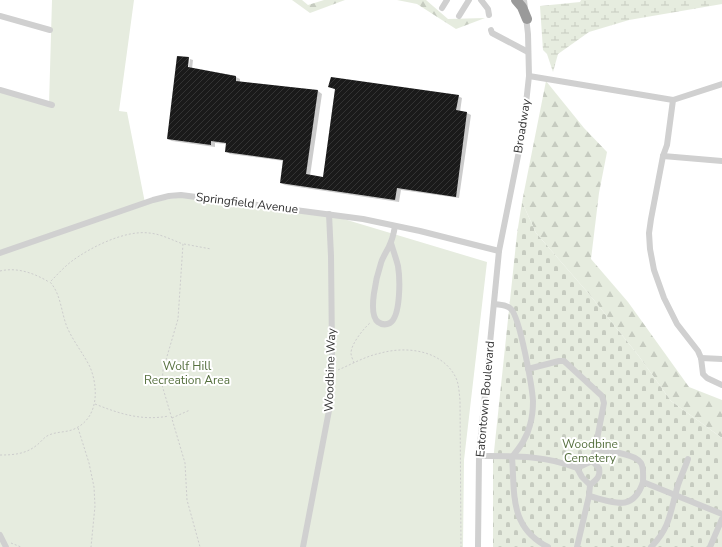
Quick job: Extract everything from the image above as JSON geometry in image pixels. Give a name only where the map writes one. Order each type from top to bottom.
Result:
[{"type":"highway","points":[[516,0],[522,7],[527,19]]},
{"type":"street","points":[[442,8],[447,0]]},
{"type":"street","points":[[459,16],[469,0]]},
{"type":"street","points":[[480,0],[488,9],[489,15]]},
{"type":"street","name":"Broadway","points":[[499,251],[522,131],[529,76],[527,19],[524,0]]},
{"type":"street","points":[[0,16],[50,30]]},
{"type":"street","points":[[491,30],[492,33],[528,52]]},
{"type":"street","points":[[529,76],[673,100],[722,84]]},
{"type":"street","points":[[0,90],[52,105]]},
{"type":"street","points":[[673,100],[668,145],[663,156],[649,233],[653,261],[659,286],[669,310],[677,324],[694,345],[701,358],[703,374],[707,378],[722,385]]},
{"type":"street","points":[[663,156],[722,161]]},
{"type":"street","name":"Springfield Avenue","points":[[0,253],[153,200],[169,196],[191,196],[329,214],[395,226],[499,251]]},
{"type":"street","name":"Woodbine Way","points":[[303,547],[331,400],[331,256],[329,214]]},
{"type":"street","points":[[391,243],[398,266],[398,303],[395,317],[389,324],[382,324],[376,320],[372,306],[378,272],[391,243],[395,226]]},
{"type":"street","name":"Eatontown Boulevard","points":[[478,547],[479,456],[499,251]]},
{"type":"street","points":[[494,304],[506,306],[514,313],[521,335],[533,401],[530,426],[525,440],[512,457],[516,507],[520,521],[530,535],[548,547]]},
{"type":"street","points":[[701,358],[722,359]]},
{"type":"street","points":[[528,369],[564,361],[602,396],[604,403],[596,450],[592,461],[576,468]]},
{"type":"street","points":[[589,496],[604,501],[621,503],[628,502],[639,494],[643,482],[643,467],[637,459],[632,456],[596,450]]},
{"type":"street","points":[[479,456],[521,456],[561,463],[576,468],[590,485]]},
{"type":"street","points":[[651,547],[662,533],[670,519],[688,459]]},
{"type":"street","points":[[577,547],[589,496],[590,485],[596,480],[600,472],[597,465],[592,461]]},
{"type":"street","points":[[643,482],[722,514]]},
{"type":"street","points":[[710,547],[722,519]]},
{"type":"street","points":[[0,535],[6,547]]},
{"type":"path","points":[[50,282],[72,261],[88,250],[123,236],[148,233],[184,244],[211,249]]},
{"type":"path","points":[[184,244],[179,312],[162,376],[163,389],[185,464],[187,500],[200,547]]},
{"type":"path","points":[[0,271],[24,271],[50,282],[56,291],[67,328],[90,367],[94,387],[94,404],[88,417],[78,428],[49,435],[32,449],[17,455],[0,455]]},
{"type":"path","points":[[354,363],[351,350],[361,331],[376,320]]},
{"type":"path","points":[[332,373],[380,353],[398,350],[414,350],[422,352],[446,364],[456,377],[460,400],[462,547]]},
{"type":"path","points":[[94,404],[120,414],[140,418],[171,417],[190,410]]},
{"type":"path","points":[[78,428],[89,463],[94,486],[95,506],[91,547]]},
{"type":"green space","name":"Wolf Hill Recreation Area","points":[[52,0],[134,0],[119,111],[127,112],[145,203],[182,197],[327,214],[487,262],[464,460],[463,547],[0,547],[0,90],[49,105]]},
{"type":"green space","points":[[292,0],[302,0],[308,5],[324,0],[345,0],[310,13]]},
{"type":"green space","points":[[397,0],[426,0],[448,19],[485,18],[456,29],[417,4]]},
{"type":"green space","points":[[581,0],[722,0],[722,4],[629,20],[589,32],[558,54],[553,72],[547,54],[543,50],[540,6],[580,2]]},
{"type":"green space","points":[[546,81],[584,128],[607,152],[599,193],[591,259],[628,302],[689,387],[722,400],[722,438],[671,401],[638,355],[589,294],[536,233],[522,202]]},
{"type":"green space","name":"Woodbine Cemetery","points":[[522,202],[536,233],[589,294],[638,355],[671,401],[722,438],[722,547],[493,547],[493,461],[517,234]]},
{"type":"building","points":[[177,56],[189,57],[188,67],[236,76],[236,81],[318,90],[306,174],[323,177],[335,89],[328,87],[331,77],[459,95],[456,110],[467,112],[456,197],[397,188],[395,200],[280,183],[283,160],[225,152],[226,143],[211,141],[211,145],[167,139]]}]
